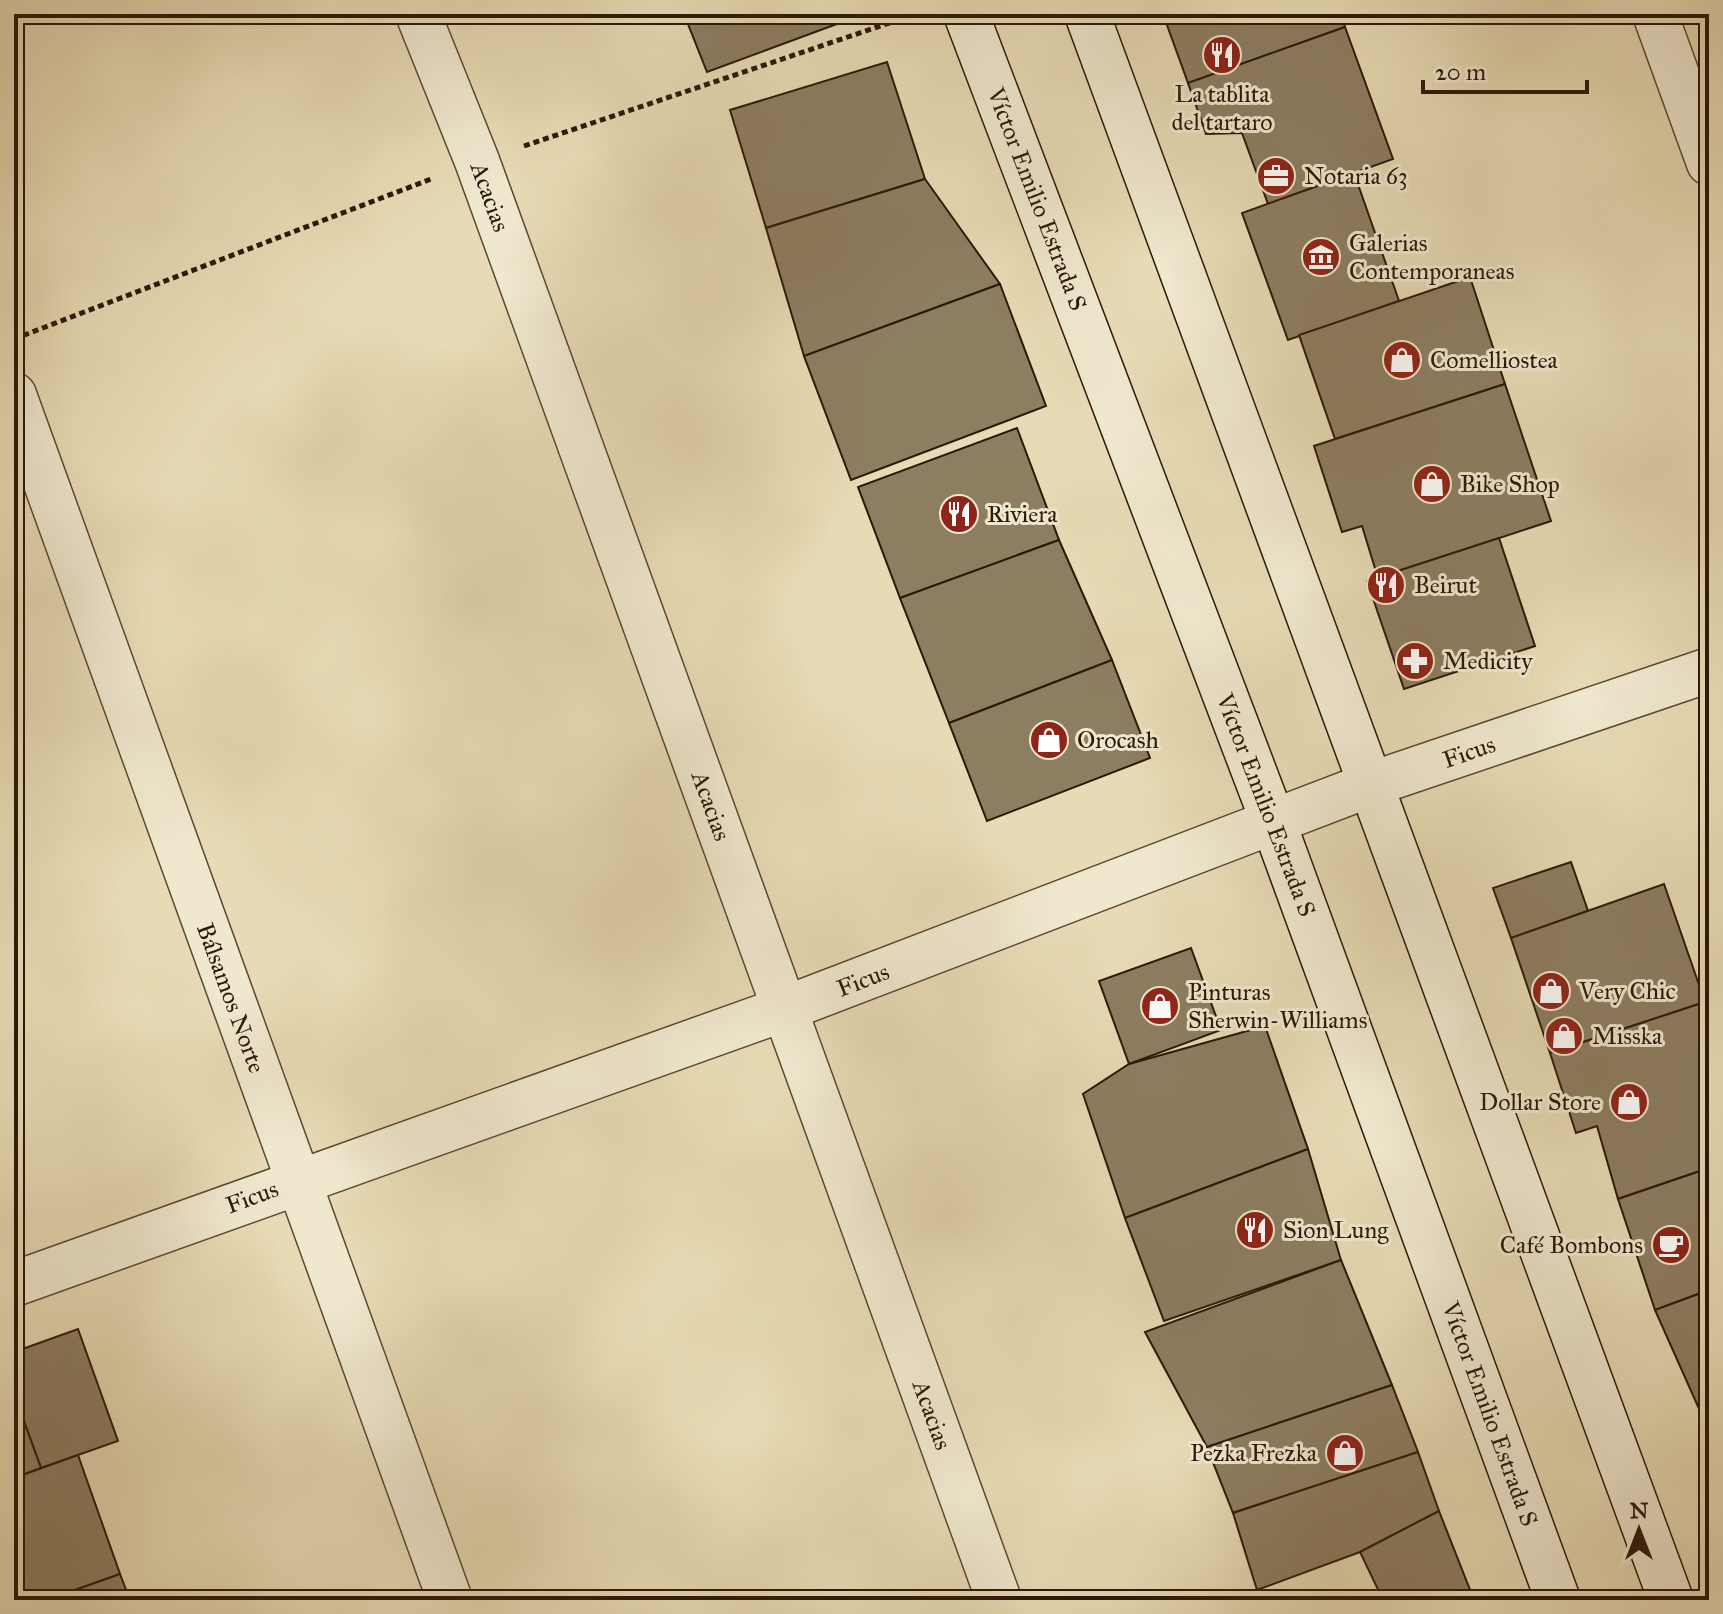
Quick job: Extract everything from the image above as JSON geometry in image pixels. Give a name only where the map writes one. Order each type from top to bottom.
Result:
[{"type":"street","name":"Acacias","points":[[418,14],[477,161],[999,1600]]},
{"type":"street","name":"Víctor Emilio Estrada S","points":[[966,14],[1274,824],[1558,1600]]},
{"type":"street","points":[[1087,14],[1671,1600]]},
{"type":"street","points":[[1655,14],[1709,163]]},
{"type":"street","name":"Bálsamos Norte","points":[[14,395],[450,1600]]},
{"type":"street","name":"Ficus","points":[[14,1284],[784,1009],[1274,824],[1369,785],[1709,670]]},
{"type":"building","points":[[684,14],[864,14],[707,72]]},
{"type":"building","name":"La tablita del tartaro","points":[[1163,14],[1341,14],[1345,27],[1188,83]]},
{"type":"building","points":[[1345,27],[1393,159],[1268,204],[1242,133],[1206,134],[1188,83]]},
{"type":"building","points":[[887,62],[925,179],[766,228],[730,110]]},
{"type":"building","name":"Galerias Contemporaneas","points":[[1354,173],[1399,301],[1288,340],[1242,213]]},
{"type":"building","points":[[925,179],[1000,284],[804,356],[766,228]]},
{"type":"building","name":"Comelliostea","points":[[1470,277],[1505,384],[1335,439],[1299,335]]},
{"type":"building","points":[[1000,284],[1046,406],[851,480],[804,356]]},
{"type":"building","name":"Bike Shop","points":[[1505,384],[1551,521],[1378,578],[1362,526],[1342,532],[1314,446]]},
{"type":"building","name":"Riviera","points":[[1017,428],[1059,540],[900,598],[858,487]]},
{"type":"building","points":[[1499,538],[1535,646],[1404,689],[1367,581]]},
{"type":"building","points":[[1059,540],[1112,660],[949,723],[900,598]]},
{"type":"building","name":"Orocash","points":[[1112,660],[1150,758],[987,821],[949,723]]},
{"type":"building","points":[[1571,862],[1588,911],[1511,938],[1493,888]]},
{"type":"building","points":[[1664,884],[1705,1002],[1550,1053],[1511,938]]},
{"type":"building","name":"Pinturas Sherwin-Williams","points":[[1191,948],[1221,1030],[1129,1064],[1099,981]]},
{"type":"building","points":[[1705,1002],[1709,1013],[1709,1168],[1618,1199],[1597,1126],[1576,1133],[1550,1053]]},
{"type":"building","points":[[1265,1026],[1308,1149],[1125,1218],[1083,1094],[1129,1064]]},
{"type":"building","points":[[1308,1149],[1341,1260],[1164,1321],[1125,1218]]},
{"type":"building","name":"Café Bombons","points":[[1709,1168],[1709,1290],[1655,1310],[1618,1199]]},
{"type":"building","points":[[1341,1260],[1392,1385],[1207,1447],[1145,1332]]},
{"type":"building","points":[[1709,1290],[1709,1418],[1704,1420],[1655,1310]]},
{"type":"building","points":[[78,1329],[118,1441],[41,1468],[14,1394],[14,1352]]},
{"type":"building","points":[[1392,1385],[1418,1452],[1233,1513],[1207,1447]]},
{"type":"building","points":[[14,1394],[41,1468],[14,1478]]},
{"type":"building","points":[[1418,1452],[1439,1511],[1360,1552],[1257,1590],[1233,1513]]},
{"type":"building","points":[[78,1455],[120,1574],[47,1600],[14,1600],[14,1478]]},
{"type":"building","points":[[1439,1511],[1474,1600],[1383,1600],[1360,1552]]},
{"type":"building","points":[[120,1574],[130,1600],[47,1600]]},
{"type":"place","name":"La tablita del tartaro","points":[[1222,55]]},
{"type":"place","name":"Notaria 63","points":[[1276,176]]},
{"type":"place","name":"Galerias Contemporaneas","points":[[1321,257]]},
{"type":"place","name":"Comelliostea","points":[[1402,360]]},
{"type":"place","name":"Bike Shop","points":[[1432,484]]},
{"type":"place","name":"Riviera","points":[[959,514]]},
{"type":"place","name":"Beirut","points":[[1386,585]]},
{"type":"place","name":"Medicity","points":[[1415,661]]},
{"type":"place","name":"Orocash","points":[[1049,740]]},
{"type":"place","name":"Very Chic","points":[[1551,991]]},
{"type":"place","name":"Pinturas Sherwin-Williams","points":[[1160,1006]]},
{"type":"place","name":"Misska","points":[[1564,1036]]},
{"type":"place","name":"Dollar Store","points":[[1629,1102]]},
{"type":"place","name":"Sion Lung","points":[[1255,1230]]},
{"type":"place","name":"Café Bombons","points":[[1671,1245]]},
{"type":"place","name":"Pezka Frezka","points":[[1345,1453]]}]
